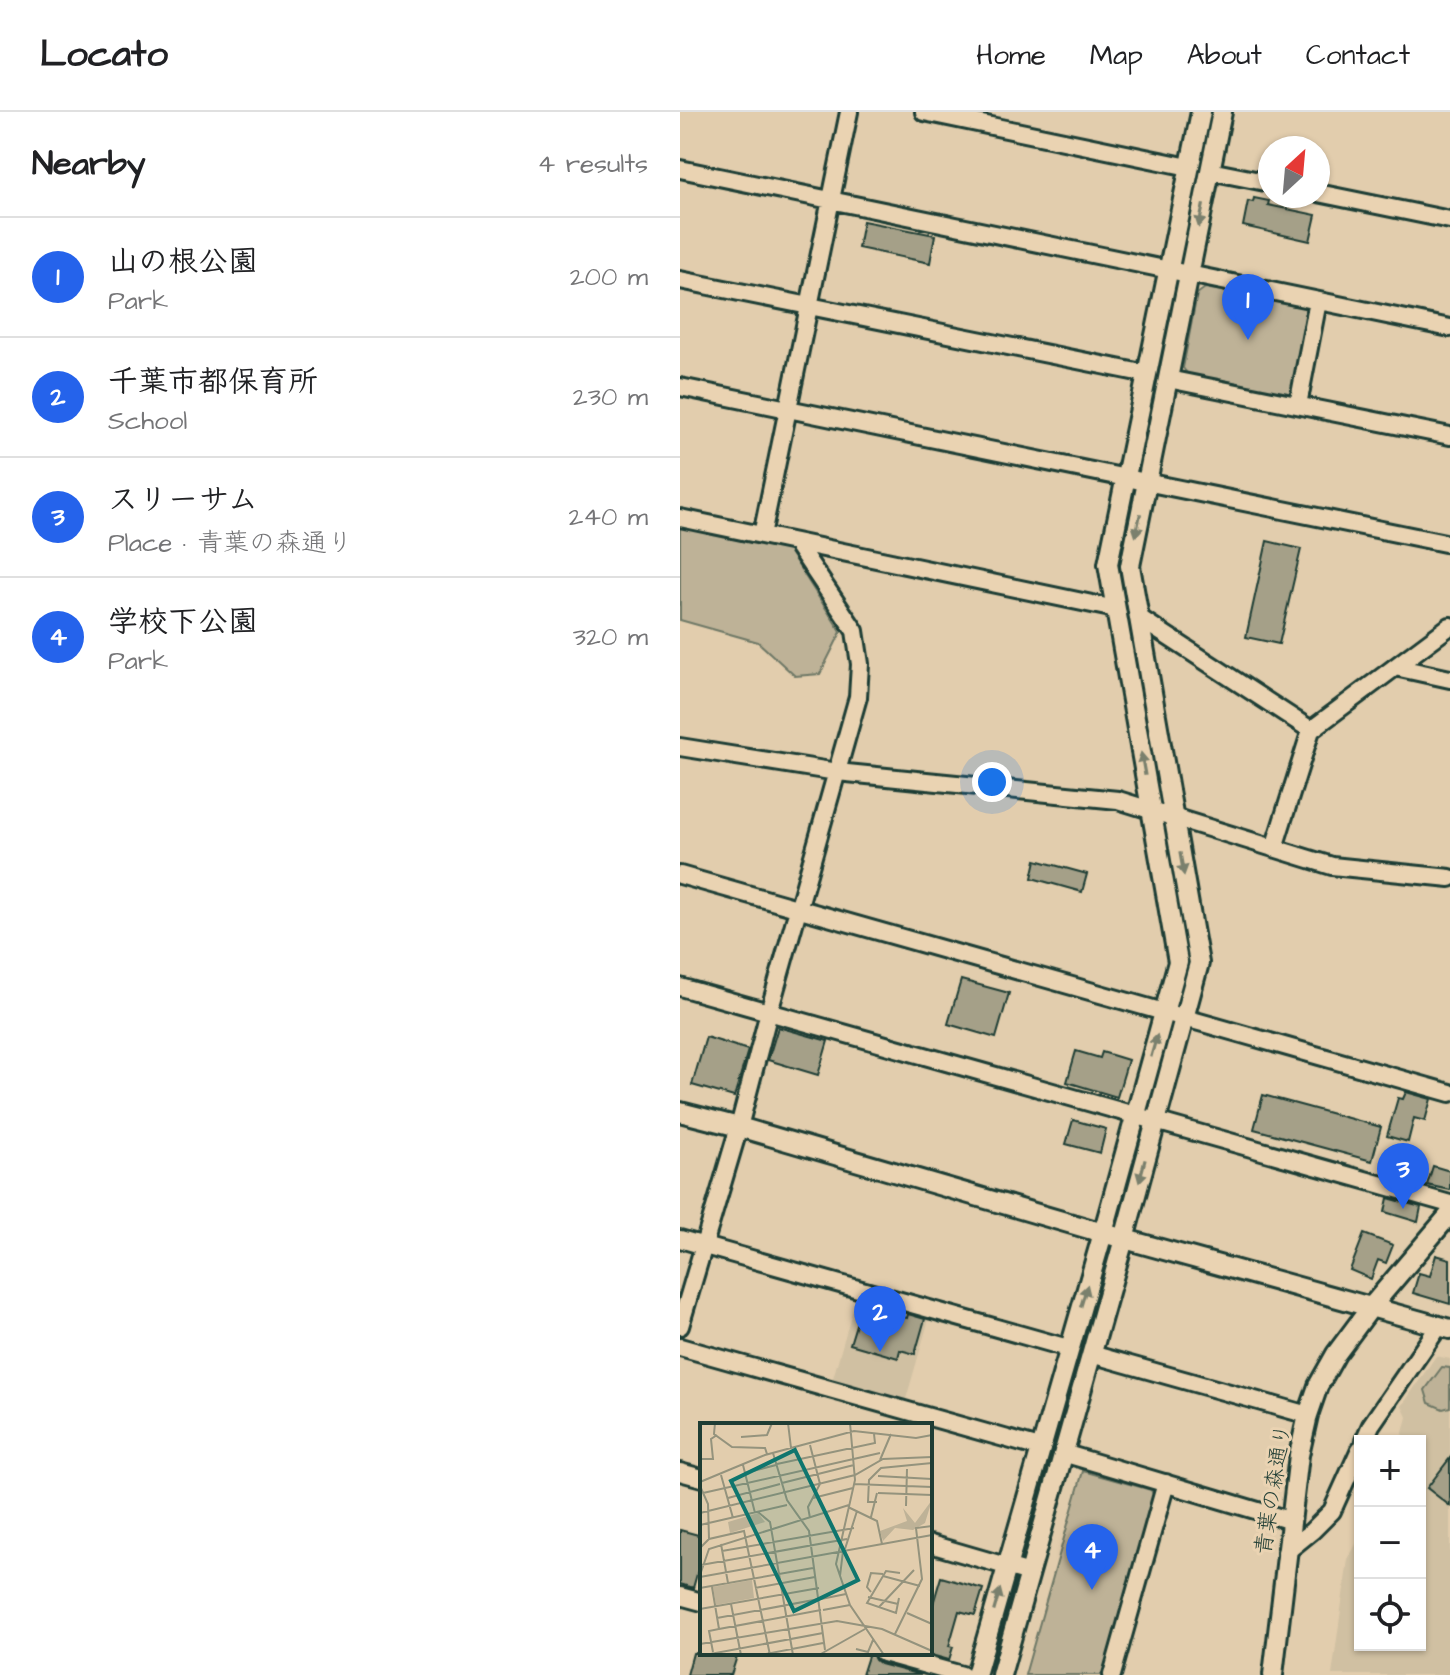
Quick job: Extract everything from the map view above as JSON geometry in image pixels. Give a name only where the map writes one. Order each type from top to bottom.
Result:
[{"type":"street","points":[[762,535],[849,112]]},
{"type":"street","points":[[924,112],[1189,167]]},
{"type":"street","points":[[976,1675],[1178,962],[1108,564],[1201,112]]},
{"type":"street","points":[[1001,1675],[1199,963],[1130,566],[1222,112]]},
{"type":"street","points":[[680,169],[1450,328]]},
{"type":"street","points":[[1210,171],[1258,181]]},
{"type":"street","points":[[1330,195],[1450,220]]},
{"type":"street","points":[[680,280],[1147,374]]},
{"type":"street","points":[[1298,405],[1318,301]]},
{"type":"street","points":[[1168,379],[1450,436]]},
{"type":"street","points":[[680,387],[1450,544]]},
{"type":"street","points":[[680,518],[1116,609]]},
{"type":"street","points":[[680,1326],[739,1127],[858,697],[860,664],[855,631],[796,543]]},
{"type":"street","points":[[1138,617],[1311,730]]},
{"type":"street","points":[[1274,848],[1311,730],[1450,626]]},
{"type":"street","points":[[1395,667],[1450,679]]},
{"type":"street","points":[[680,747],[837,772],[1118,800],[1332,866],[1450,878]]},
{"type":"street","points":[[680,875],[1450,1093]]},
{"type":"street","points":[[680,987],[1450,1204]]},
{"type":"street","points":[[680,1112],[1444,1328],[1367,1435]]},
{"type":"street","name":"青葉の森通り","points":[[1273,1675],[1299,1455],[1318,1386],[1336,1354],[1371,1307],[1450,1214]]},
{"type":"street","points":[[680,1239],[1068,1348]]},
{"type":"street","points":[[680,1347],[1040,1448]]},
{"type":"street","points":[[1091,1354],[1308,1415]]},
{"type":"street","points":[[1063,1453],[1292,1521]]},
{"type":"street","points":[[1286,1552],[1332,1511],[1354,1462]]},
{"type":"street","points":[[680,1472],[700,1477]]},
{"type":"street","points":[[1112,1675],[1166,1483]]},
{"type":"street","points":[[932,1545],[1030,1573]]},
{"type":"street","points":[[680,1596],[700,1601]]},
{"type":"street","points":[[890,1655],[962,1675]]},
{"type":"shaded area","points":[[1205,288],[1309,307],[1296,395],[1289,399],[1191,378],[1183,368],[1197,294]]},
{"type":"shaded area","points":[[680,526],[787,548],[841,632],[820,674],[795,676],[758,642],[680,620]]},
{"type":"shaded area","points":[[856,1298],[929,1319],[904,1406],[831,1385]]},
{"type":"shaded area","points":[[1436,1356],[1450,1359],[1450,1675],[1332,1675],[1348,1559],[1354,1548],[1354,1651],[1426,1651],[1426,1435],[1402,1435],[1407,1417],[1402,1406]]},
{"type":"shaded area","points":[[1442,1367],[1450,1368],[1450,1407],[1443,1409],[1429,1403],[1425,1390]]},
{"type":"shaded area","points":[[1083,1471],[1151,1490],[1158,1504],[1109,1675],[1025,1675]]},
{"type":"building","points":[[1254,198],[1258,199],[1258,208],[1282,208],[1316,215],[1310,241],[1243,226],[1248,201],[1253,202]]},
{"type":"building","points":[[863,221],[935,235],[930,263],[858,248]]},
{"type":"building","points":[[1267,541],[1301,549],[1279,644],[1246,637]]},
{"type":"building","points":[[1036,860],[1087,874],[1082,892],[1032,878]]},
{"type":"building","points":[[961,980],[1009,993],[996,1038],[948,1024]]},
{"type":"building","points":[[778,1027],[828,1041],[818,1075],[768,1060]]},
{"type":"building","points":[[706,1037],[748,1050],[734,1097],[692,1085]]},
{"type":"building","points":[[1076,1051],[1100,1058],[1102,1052],[1128,1060],[1117,1097],[1067,1082]]},
{"type":"building","points":[[1406,1092],[1431,1099],[1425,1121],[1414,1118],[1408,1142],[1387,1136],[1398,1098],[1403,1099]]},
{"type":"building","points":[[1263,1095],[1381,1127],[1372,1161],[1254,1129]]},
{"type":"building","points":[[1073,1120],[1106,1129],[1100,1153],[1066,1144]]},
{"type":"building","points":[[1433,1166],[1450,1171],[1450,1190],[1427,1185]]},
{"type":"building","points":[[1388,1198],[1421,1207],[1418,1222],[1385,1212]]},
{"type":"building","points":[[1364,1234],[1393,1245],[1386,1263],[1378,1260],[1371,1279],[1350,1270]]},
{"type":"building","points":[[1436,1255],[1450,1259],[1450,1304],[1413,1293],[1419,1273],[1430,1276]]},
{"type":"building","points":[[862,1305],[907,1318],[908,1314],[925,1319],[915,1354],[900,1350],[898,1358],[850,1344]]},
{"type":"building","points":[[1450,1458],[1450,1506],[1427,1488]]},
{"type":"building","points":[[680,1530],[700,1535],[700,1567],[693,1588],[680,1584]]},
{"type":"building","points":[[941,1577],[983,1589],[975,1615],[959,1611],[949,1646],[953,1647],[949,1660],[931,1655],[932,1607]]},
{"type":"building","points":[[693,1653],[737,1655],[731,1675],[687,1675]]},
{"type":"building","points":[[868,1655],[873,1655],[880,1664],[921,1675],[862,1675]]},
{"type":"place","name":"山の根公園","points":[[1248,340]]},
{"type":"place","name":"スリーサム","points":[[1403,1209]]},
{"type":"place","name":"千葉市都保育所","points":[[880,1352]]},
{"type":"place","name":"学校下公園","points":[[1092,1590]]}]
